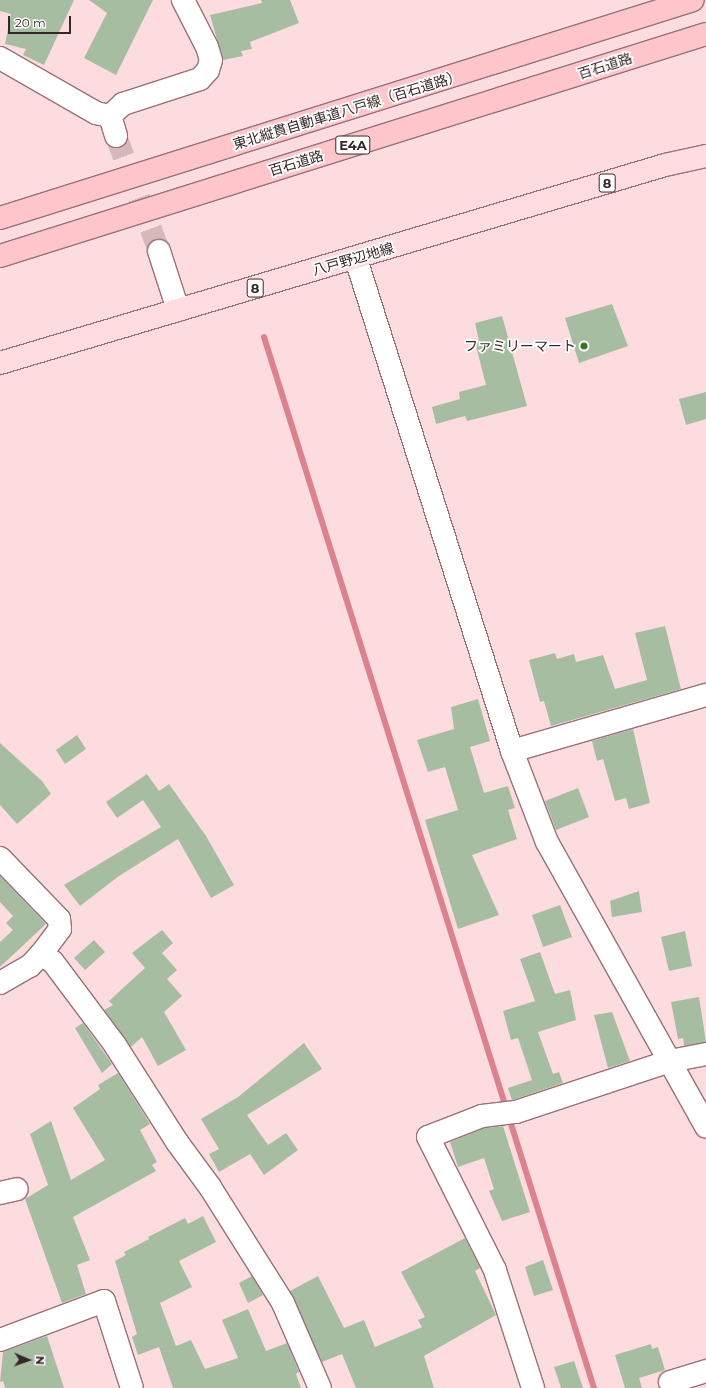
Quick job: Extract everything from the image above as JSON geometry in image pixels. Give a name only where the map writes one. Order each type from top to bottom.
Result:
[{"type":"highway","points":[[555,46],[672,0]]},
{"type":"highway","name":"東北縦貫自動車道八戸線（百石道路）","points":[[0,218],[555,46],[693,0]]},
{"type":"highway","name":"百石道路","points":[[0,256],[706,34]]},
{"type":"highway","points":[[657,50],[706,43]]},
{"type":"main road","name":"八戸野辺地線","points":[[0,363],[665,165],[706,156]]},
{"type":"street","points":[[0,58],[96,113],[113,126],[123,104],[200,79],[208,70],[210,60],[208,47],[183,0]]},
{"type":"street","points":[[159,251],[178,310]]},
{"type":"street","points":[[356,258],[512,751],[548,842],[706,1127]]},
{"type":"street","points":[[512,751],[706,696]]},
{"type":"street","points":[[0,858],[59,919],[60,929],[30,966],[0,983]]},
{"type":"street","points":[[41,954],[53,962],[115,1045],[177,1142],[210,1186],[283,1303],[320,1388]]},
{"type":"street","points":[[533,1388],[495,1270],[428,1137],[482,1116],[516,1112],[670,1061],[706,1054]]},
{"type":"street","points":[[0,1340],[104,1301],[132,1388]]},
{"type":"street","points":[[670,1382],[706,1371]]},
{"type":"building","points":[[0,0],[74,0],[44,65],[23,55],[26,49],[5,44],[11,14],[0,11]]},
{"type":"building","points":[[89,0],[153,0],[116,75],[84,58],[107,13]]},
{"type":"building","points":[[261,0],[290,0],[299,23],[250,42],[252,49],[241,51],[243,56],[223,60],[210,15],[262,3]]},
{"type":"building","points":[[612,304],[628,346],[579,363],[565,318]]},
{"type":"building","points":[[502,316],[527,406],[467,421],[465,416],[436,424],[432,407],[460,399],[459,392],[486,385],[475,342],[479,341],[475,323]]},
{"type":"building","points":[[706,392],[706,419],[686,425],[679,399]]},
{"type":"building","points":[[665,626],[681,689],[551,726],[544,701],[540,702],[529,660],[555,653],[557,659],[574,654],[576,662],[603,655],[615,689],[647,680],[635,633]]},
{"type":"building","points":[[478,699],[490,741],[470,747],[484,793],[508,786],[515,808],[508,810],[517,839],[472,855],[499,915],[458,929],[425,820],[458,810],[445,767],[428,772],[417,740],[454,729],[451,707]]},
{"type":"building","points":[[633,729],[650,803],[629,809],[626,798],[615,801],[603,759],[597,761],[592,741]]},
{"type":"building","points":[[77,735],[86,749],[65,764],[56,750]]},
{"type":"building","points":[[0,743],[42,781],[51,794],[17,824],[0,805]]},
{"type":"building","points":[[147,774],[159,791],[169,784],[206,836],[234,885],[211,898],[178,839],[119,876],[80,906],[64,885],[161,827],[143,800],[117,818],[106,802]]},
{"type":"building","points":[[578,788],[589,817],[556,830],[545,801]]},
{"type":"building","points":[[0,876],[46,924],[0,967],[0,942],[13,930],[6,923],[13,916],[0,902]]},
{"type":"building","points":[[639,891],[642,912],[612,917],[610,901]]},
{"type":"building","points":[[560,905],[572,937],[543,947],[532,915]]},
{"type":"building","points":[[162,930],[173,943],[162,953],[177,970],[167,979],[182,996],[164,1012],[186,1050],[158,1066],[142,1037],[131,1047],[104,1010],[113,1005],[109,1001],[145,968],[132,953]]},
{"type":"building","points":[[685,931],[692,966],[669,971],[661,937]]},
{"type":"building","points":[[94,940],[105,952],[85,970],[74,958]]},
{"type":"building","points":[[540,952],[555,994],[570,990],[576,1020],[538,1032],[553,1074],[559,1072],[563,1083],[512,1100],[508,1088],[532,1080],[518,1038],[511,1040],[503,1011],[535,1001],[520,959]]},
{"type":"building","points":[[699,997],[706,1042],[684,1046],[683,1038],[678,1039],[671,1002]]},
{"type":"building","points":[[612,1012],[630,1061],[608,1068],[594,1015]]},
{"type":"building","points":[[83,1023],[112,1064],[102,1073],[75,1028]]},
{"type":"building","points":[[304,1043],[322,1069],[247,1115],[268,1145],[286,1133],[298,1150],[264,1175],[250,1154],[219,1172],[209,1154],[219,1149],[201,1119],[238,1097]]},
{"type":"building","points":[[118,1073],[150,1124],[140,1130],[157,1162],[152,1165],[156,1171],[73,1217],[90,1260],[77,1265],[86,1294],[62,1303],[25,1199],[48,1185],[30,1134],[51,1121],[71,1180],[105,1160],[73,1108],[100,1089],[98,1085]]},
{"type":"building","points":[[503,1126],[530,1212],[502,1221],[489,1191],[494,1189],[484,1158],[458,1167],[450,1142],[485,1128]]},
{"type":"building","points":[[203,1216],[216,1242],[179,1261],[192,1287],[160,1303],[176,1346],[191,1340],[205,1369],[238,1358],[222,1320],[248,1309],[266,1351],[287,1343],[299,1372],[296,1374],[301,1388],[173,1388],[159,1347],[138,1355],[132,1337],[137,1334],[115,1261],[126,1255],[124,1252],[149,1239],[148,1237],[185,1218],[188,1224]]},
{"type":"building","points":[[465,1238],[480,1268],[475,1271],[496,1315],[424,1356],[434,1388],[356,1388],[342,1354],[322,1362],[290,1291],[318,1276],[344,1328],[364,1320],[375,1347],[422,1327],[418,1320],[425,1317],[401,1272]]},
{"type":"building","points":[[543,1260],[553,1290],[534,1296],[525,1267]]},
{"type":"building","points":[[252,1276],[263,1295],[248,1303],[239,1283]]},
{"type":"building","points":[[47,1336],[64,1388],[5,1388],[3,1381],[0,1382],[3,1352]]},
{"type":"building","points":[[651,1344],[652,1349],[658,1347],[665,1370],[639,1378],[642,1388],[625,1388],[615,1355]]},
{"type":"building","points":[[574,1361],[583,1388],[561,1388],[554,1367]]},
{"type":"waterway","points":[[264,337],[594,1388]]},
{"type":"tunnel","points":[[116,136],[159,251]]},
{"type":"place","name":"ファミリーマート","points":[[584,346]]}]
